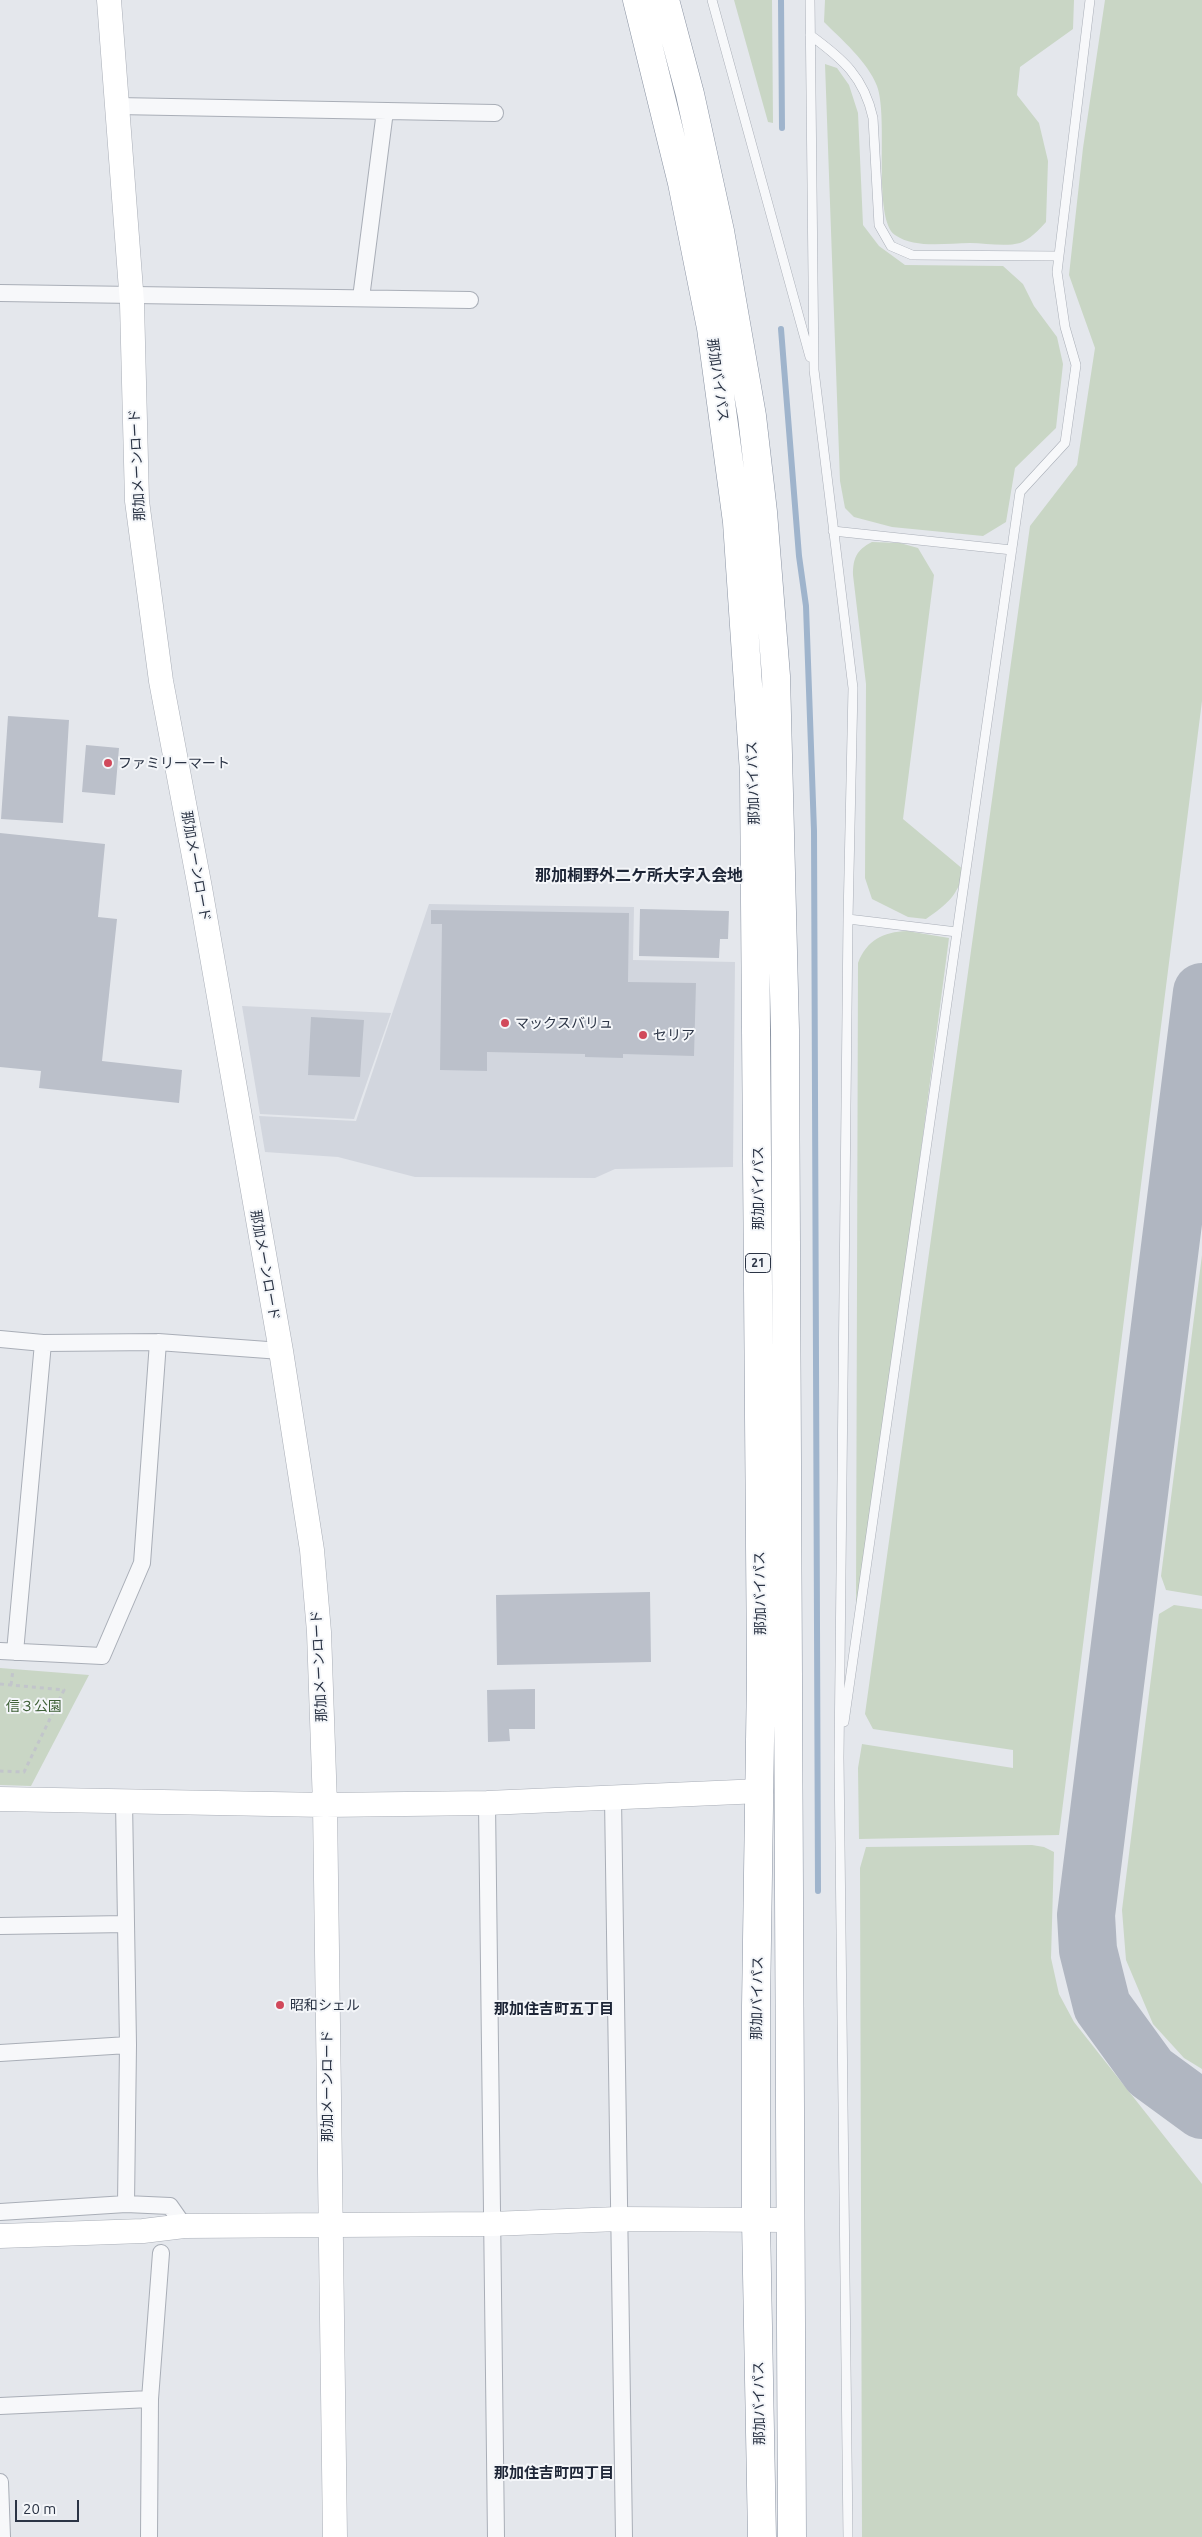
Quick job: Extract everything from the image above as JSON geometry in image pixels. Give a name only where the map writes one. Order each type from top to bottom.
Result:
[{"type":"highway","name":"那加バイパス","points":[[637,0],[682,183],[711,328],[737,522],[746,626],[754,773],[761,1792],[756,2006],[756,2221],[762,2537]]},
{"type":"highway","name":"那加バイパス","points":[[665,0],[690,94],[720,231],[750,407],[763,512],[776,676],[785,1040],[792,2537]]},
{"type":"street","name":"那加メーンロード","points":[[109,0],[131,294],[137,501],[161,681],[202,898],[280,1351],[312,1550],[319,1632],[325,1805],[329,2224],[335,2537]]},
{"type":"street","points":[[117,106],[496,113]]},
{"type":"street","points":[[361,298],[385,111]]},
{"type":"street","points":[[0,293],[470,300]]},
{"type":"street","points":[[0,1339],[43,1343],[158,1342],[280,1351]]},
{"type":"street","points":[[43,1343],[7,1652],[102,1656],[142,1563],[158,1342]]},
{"type":"street","points":[[0,1799],[325,1805],[487,1803],[761,1792]]},
{"type":"street","points":[[613,1798],[624,2537]]},
{"type":"street","points":[[124,1801],[128,2045],[126,2204]]},
{"type":"street","points":[[487,1803],[496,2537]]},
{"type":"street","points":[[0,1926],[126,1924]]},
{"type":"street","points":[[0,2053],[128,2045]]},
{"type":"street","points":[[0,2212],[126,2204],[170,2206],[184,2226]]},
{"type":"street","points":[[0,2236],[143,2231],[184,2226],[491,2224],[618,2219],[790,2220]]},
{"type":"street","points":[[149,2537],[150,2399],[161,2253]]},
{"type":"street","points":[[0,2406],[150,2399]]},
{"type":"street","points":[[0,2482],[2,2537]]},
{"type":"lane","points":[[712,0],[814,370]]},
{"type":"lane","points":[[810,0],[814,370],[853,688],[848,919],[839,1756],[848,2537]]},
{"type":"lane","points":[[839,1756],[1020,492],[1065,443],[1076,365],[1064,318],[1057,272],[1090,0]]},
{"type":"lane","points":[[810,35],[838,54],[860,79],[870,102],[873,118],[879,225],[891,246],[912,255],[1058,256]]},
{"type":"lane","points":[[833,531],[1012,550]]},
{"type":"lane","points":[[848,919],[957,932]]},
{"type":"path","points":[[0,1684],[64,1690],[24,1772],[0,1771]]},
{"type":"shaded area","points":[[429,904],[634,907],[633,960],[735,962],[733,1167],[615,1169],[595,1178],[415,1177],[338,1157],[265,1152],[259,1116],[356,1121]]},
{"type":"shaded area","points":[[242,1006],[391,1013],[354,1119],[260,1114]]},
{"type":"green space","points":[[734,0],[772,0],[773,123],[768,122]]},
{"type":"green space","points":[[825,0],[1074,0],[1073,29],[1020,67],[1017,95],[1039,123],[1048,161],[1046,222],[1034,234],[1020,243],[1002,245],[970,243],[921,244],[895,235],[888,225],[884,209],[882,189],[882,120],[877,86],[861,60],[824,22]]},
{"type":"green space","points":[[1105,0],[1202,0],[1202,701],[1059,1835],[859,1839],[858,1768],[862,1744],[1013,1768],[1013,1750],[873,1729],[865,1714],[1030,526],[1077,465],[1095,348],[1069,275],[1083,148]]},
{"type":"green space","points":[[825,64],[837,68],[849,85],[858,113],[863,225],[879,246],[905,265],[1003,266],[1023,284],[1034,306],[1057,337],[1063,364],[1056,428],[1015,468],[1006,522],[983,536],[892,527],[854,517],[845,508],[840,481]]},
{"type":"green space","points":[[872,542],[900,543],[918,548],[934,575],[903,819],[964,870],[962,879],[951,899],[926,919],[908,917],[872,899],[865,878],[866,684],[853,575],[856,556],[862,548]]},
{"type":"green space","points":[[907,931],[949,938],[861,1604],[856,1605],[858,963],[866,948],[877,939],[890,933]]},
{"type":"green space","points":[[1202,1255],[1202,1596],[1166,1590],[1161,1576]]},
{"type":"green space","points":[[1174,1605],[1202,1609],[1202,2069],[1184,2058],[1153,2024],[1126,1960],[1122,1910],[1159,1614]]},
{"type":"green space","name":"信３公園","points":[[0,1668],[89,1675],[31,1786],[0,1785]]},
{"type":"green space","points":[[1032,1845],[1044,1847],[1054,1852],[1051,1958],[1059,1994],[1074,2022],[1202,2184],[1202,2537],[862,2537],[860,1868],[866,1847]]},
{"type":"building","points":[[8,716],[69,720],[63,823],[1,819]]},
{"type":"building","points":[[86,745],[119,748],[115,795],[82,792]]},
{"type":"building","points":[[0,833],[105,844],[98,917],[117,919],[102,1061],[182,1070],[179,1103],[39,1088],[41,1071],[0,1067]]},
{"type":"building","points":[[640,909],[729,911],[728,939],[720,939],[719,958],[639,956]]},
{"type":"building","points":[[431,910],[629,913],[628,982],[696,983],[694,1056],[623,1054],[623,1058],[585,1057],[585,1054],[487,1052],[487,1071],[440,1070],[442,924],[431,924]]},
{"type":"building","points":[[311,1017],[364,1020],[360,1077],[308,1075]]},
{"type":"building","points":[[650,1592],[651,1662],[497,1665],[496,1595]]},
{"type":"building","points":[[535,1689],[535,1729],[509,1729],[510,1741],[488,1742],[487,1690]]},
{"type":"waterway","points":[[781,0],[782,128]]},
{"type":"waterway","points":[[781,329],[799,556],[806,606],[814,831],[818,1891]]},
{"type":"taxiway","points":[[1202,992],[1086,1915],[1088,1950],[1102,2006],[1150,2072],[1202,2110]]},
{"type":"place","name":"ファミリーマート","points":[[108,763]]},
{"type":"place","name":"マックスバリュ","points":[[505,1023]]},
{"type":"place","name":"セリア","points":[[643,1035]]},
{"type":"place","name":"昭和シェル","points":[[280,2005]]},
{"type":"district","name":"那加桐野外二ケ所大字入会地","points":[[639,876]]},
{"type":"district","name":"那加住吉町五丁目","points":[[554,2009]]},
{"type":"district","name":"那加住吉町四丁目","points":[[554,2473]]}]
